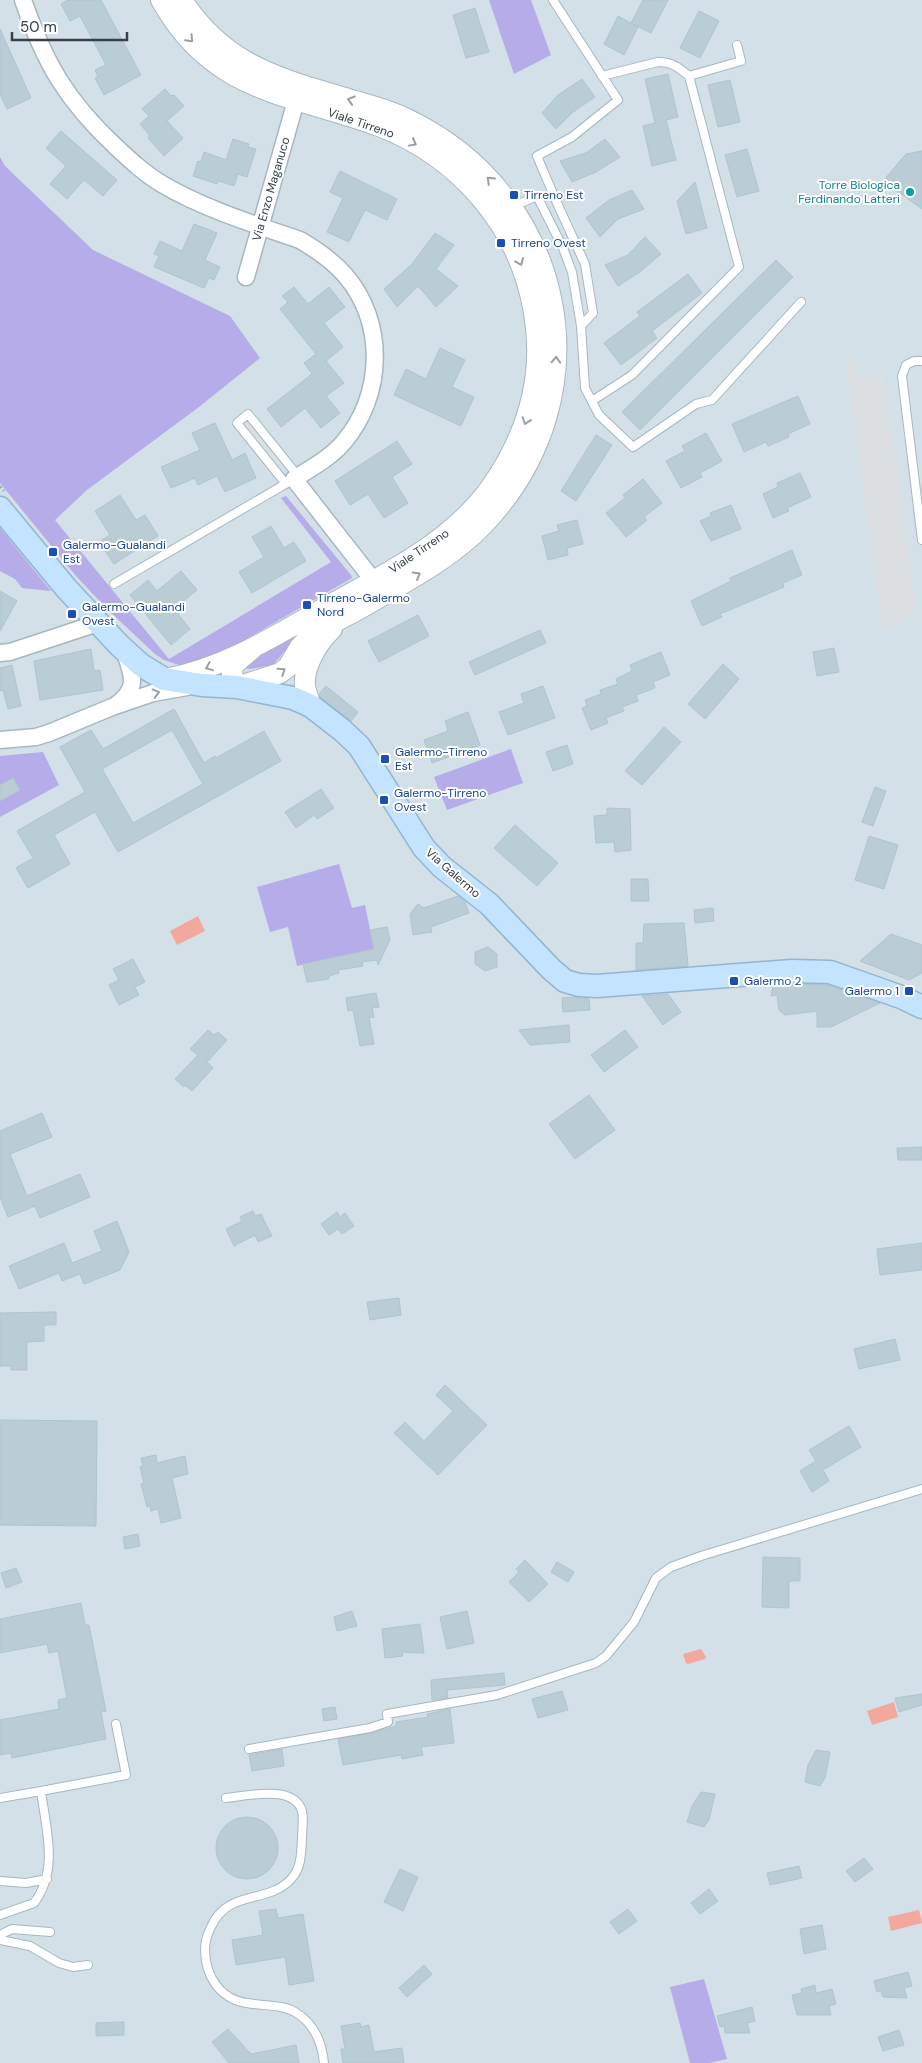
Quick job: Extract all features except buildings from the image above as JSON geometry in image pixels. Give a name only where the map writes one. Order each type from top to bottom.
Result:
[{"type":"main road","name":"Via Galermo","points":[[3,501],[66,588],[124,650],[141,665],[164,679],[202,685],[237,687],[292,698],[311,706],[359,746],[424,848],[442,867],[488,904],[565,981],[579,985],[597,986],[792,971],[830,972],[921,1003]]},
{"type":"street","points":[[23,0],[42,49],[57,78],[74,103],[96,128],[141,169],[162,184],[209,206],[300,240],[317,250],[346,276],[357,292],[366,309],[375,347],[372,386],[366,404],[358,422],[342,444],[334,452],[293,480],[378,588]]},
{"type":"street","name":"Viale Tirreno","points":[[161,0],[188,37],[214,63],[248,84],[387,111],[419,126],[454,148],[466,158],[497,187],[512,207],[538,255],[546,276],[552,303],[556,344],[556,366],[552,396],[545,426],[535,451],[524,473],[485,523],[451,554],[252,649],[198,672],[164,679]]},
{"type":"street","name":"Viale Tirreno","points":[[182,0],[205,30],[235,55],[273,76],[298,93],[387,130],[430,153],[458,174],[486,202],[510,241],[528,282],[535,319],[536,365],[531,404],[522,434],[502,470],[476,505],[447,534],[422,551],[344,617]]},
{"type":"street","name":"Via Enzo Maganuco","points":[[246,278],[298,93]]},
{"type":"street","points":[[252,649],[232,665],[232,674],[237,687],[280,673],[288,667],[300,647],[311,635],[326,625],[344,617]]},
{"type":"street","points":[[311,706],[305,690],[308,668],[321,642],[344,617]]},
{"type":"street","points":[[0,653],[10,652],[98,623]]},
{"type":"street","points":[[112,707],[122,700],[132,688],[131,672],[124,650]]},
{"type":"street","points":[[0,740],[36,737],[112,707],[153,694],[202,685]]},
{"type":"lane","points":[[552,0],[618,100],[572,137],[538,156],[585,264],[593,314],[581,326]]},
{"type":"lane","points":[[689,76],[741,61],[737,45]]},
{"type":"lane","points":[[592,401],[632,375],[739,267],[689,76],[675,65],[667,62],[658,62],[602,76]]},
{"type":"lane","points":[[512,207],[537,196],[563,248],[572,272],[581,326],[585,388],[599,415],[633,447],[696,404],[712,400],[801,302]]},
{"type":"lane","points":[[922,361],[914,361],[906,365],[902,376],[922,540]]},
{"type":"lane","points":[[248,414],[293,480],[237,423],[248,414]]},
{"type":"lane","points":[[114,584],[293,480]]},
{"type":"lane","points":[[250,1749],[370,1728],[388,1722],[387,1714],[497,1696],[596,1663],[606,1656],[634,1622],[656,1578],[671,1567],[701,1556],[922,1489]]},
{"type":"lane","points":[[0,1798],[126,1775],[116,1724]]},
{"type":"lane","points":[[0,1915],[34,1903],[47,1879],[50,1859],[41,1791]]},
{"type":"lane","points":[[226,1798],[272,1793],[286,1796],[296,1801],[303,1817],[301,1857],[298,1869],[292,1878],[281,1887],[269,1893],[240,1899],[220,1911],[208,1933],[205,1947],[206,1966],[211,1979],[219,1990],[231,1998],[245,2003],[281,2007],[304,2018],[317,2036],[324,2063]]},
{"type":"lane","points":[[0,1881],[26,1883],[47,1879]]},
{"type":"lane","points":[[0,1935],[12,1930],[50,1932]]},
{"type":"lane","points":[[0,1940],[30,1946],[60,1963],[73,1967],[88,1965]]},
{"type":"path","points":[[0,486],[3,501]]},
{"type":"shaded area","points":[[0,0],[922,0],[922,2063],[0,2063]]},
{"type":"shaded area","points":[[489,0],[531,0],[551,55],[514,74]]},
{"type":"shaded area","points":[[0,157],[5,166],[93,250],[230,316],[260,358],[199,407],[87,490],[55,520],[169,659],[331,562],[281,498],[286,496],[352,578],[215,657],[182,666],[164,660],[155,654],[107,609],[76,576],[0,483]]},
{"type":"shaded area","points":[[845,356],[855,357],[858,378],[883,373],[917,615],[903,619],[903,625],[882,628]]},
{"type":"shaded area","points":[[249,422],[285,466],[281,470],[245,425]]},
{"type":"shaded area","points":[[0,528],[51,591],[22,588],[15,579],[0,571]]},
{"type":"shaded area","points":[[301,632],[273,665],[250,669],[240,667]]},
{"type":"shaded area","points":[[511,749],[523,783],[447,810],[434,777]]},
{"type":"shaded area","points":[[43,752],[59,785],[0,817],[0,756]]},
{"type":"shaded area","points":[[339,864],[352,908],[365,905],[374,949],[297,966],[288,927],[270,932],[257,887]]},
{"type":"shaded area","points":[[198,916],[205,931],[177,945],[170,931]]},
{"type":"shaded area","points":[[701,1649],[706,1657],[705,1659],[686,1663],[683,1654]]},
{"type":"shaded area","points":[[894,1702],[898,1717],[872,1725],[867,1711]]},
{"type":"shaded area","points":[[919,1910],[922,1923],[891,1931],[888,1917]]},
{"type":"shaded area","points":[[704,1979],[727,2059],[709,2063],[690,2063],[670,1987]]},
{"type":"place","name":"Torre Biologica Ferdinando Latteri","points":[[910,192]]},
{"type":"place","name":"Tirreno Est","points":[[514,195]]},
{"type":"place","name":"Tirreno Ovest","points":[[501,243]]},
{"type":"place","name":"Galermo-Gualandi Est","points":[[53,552]]},
{"type":"place","name":"Tirreno-Galermo Nord","points":[[307,605]]},
{"type":"place","name":"Galermo-Gualandi Ovest","points":[[72,614]]},
{"type":"place","name":"Galermo-Tirreno Est","points":[[385,759]]},
{"type":"place","name":"Galermo-Tirreno Ovest","points":[[384,800]]},
{"type":"place","name":"Galermo 2","points":[[734,981]]},
{"type":"place","name":"Galermo 1","points":[[909,991]]}]
